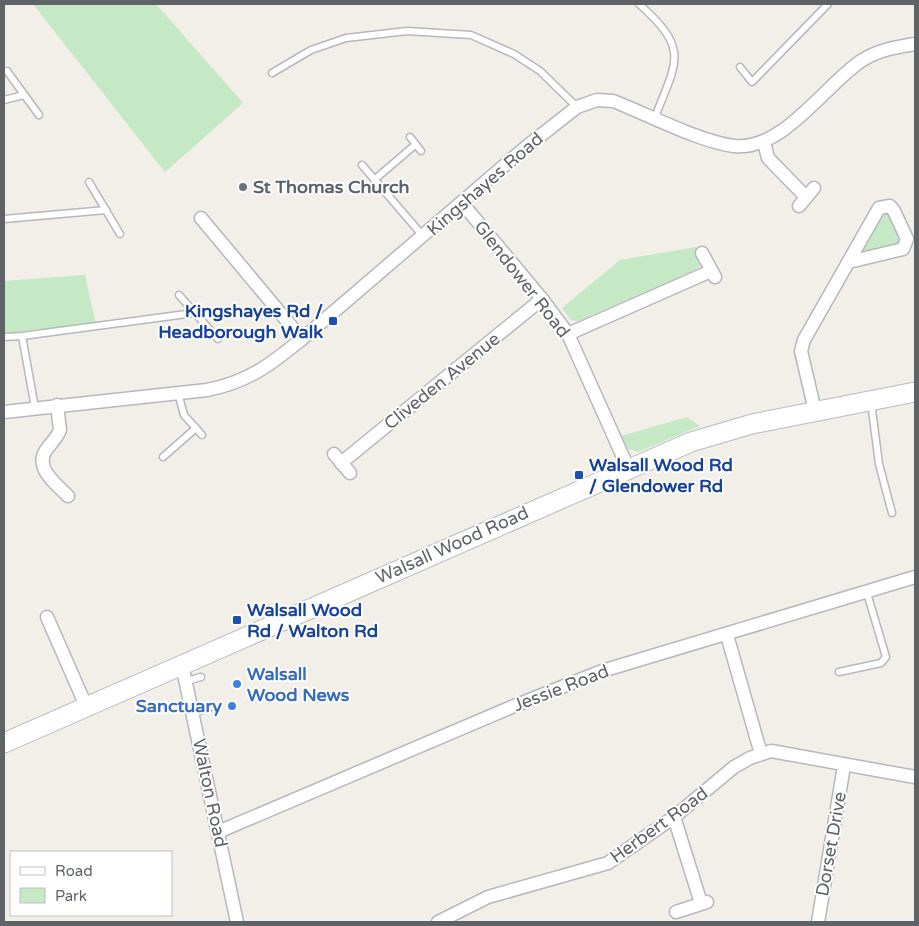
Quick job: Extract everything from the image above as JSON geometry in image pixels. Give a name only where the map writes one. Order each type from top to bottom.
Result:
[{"type":"street","name":"Kingshayes Road","points":[[4,412],[230,386],[248,378],[275,361],[302,339],[577,107],[597,100],[613,101],[709,140],[736,146],[764,142],[802,115],[862,61],[889,48],[915,44]]},
{"type":"street","points":[[764,142],[768,158],[807,197]]},
{"type":"street","name":"Glendower Road","points":[[462,203],[542,298],[568,334],[628,468]]},
{"type":"street","points":[[815,412],[802,346],[879,208],[890,206],[907,238],[903,249],[849,262]]},
{"type":"street","points":[[201,218],[302,339]]},
{"type":"street","points":[[568,334],[713,274],[702,253]]},
{"type":"street","name":"Cliveden Avenue","points":[[350,473],[338,458],[542,298]]},
{"type":"street","name":"Walsall Wood Road","points":[[4,742],[86,706],[184,673],[628,468],[717,433],[915,392]]},
{"type":"street","points":[[57,405],[60,430],[41,461],[44,471],[68,496]]},
{"type":"street","name":"Jessie Road","points":[[218,832],[540,695],[602,671],[867,593],[915,577]]},
{"type":"street","points":[[47,617],[86,706]]},
{"type":"street","points":[[727,635],[761,754],[771,751],[844,766],[915,777]]},
{"type":"street","name":"Walton Road","points":[[184,673],[194,712],[237,922]]},
{"type":"street","name":"Herbert Road","points":[[438,922],[488,897],[608,863],[674,817],[734,767],[761,754]]},
{"type":"street","name":"Dorset Drive","points":[[818,922],[844,766]]},
{"type":"street","points":[[674,817],[704,903],[676,912]]},
{"type":"lane","points":[[639,4],[667,33],[675,49],[675,65],[655,118]]},
{"type":"lane","points":[[740,67],[752,82],[828,4]]},
{"type":"lane","points":[[272,72],[310,50],[346,38],[407,31],[471,35],[514,54],[540,71],[577,107]]},
{"type":"lane","points":[[7,71],[39,115]]},
{"type":"lane","points":[[4,100],[24,96]]},
{"type":"lane","points":[[410,137],[421,151]]},
{"type":"lane","points":[[374,180],[415,145]]},
{"type":"lane","points":[[362,165],[423,236]]},
{"type":"lane","points":[[89,182],[120,234]]},
{"type":"lane","points":[[4,219],[106,210]]},
{"type":"lane","points":[[179,295],[218,339]]},
{"type":"lane","points":[[4,337],[194,313]]},
{"type":"lane","points":[[22,336],[35,408]]},
{"type":"lane","points":[[178,393],[184,415],[202,435]]},
{"type":"lane","points":[[871,401],[879,464],[892,513]]},
{"type":"lane","points":[[163,456],[196,428]]},
{"type":"lane","points":[[839,672],[881,663],[886,657],[867,593]]},
{"type":"lane","points":[[184,673],[201,677]]},
{"type":"lane","points":[[194,712],[209,708]]},
{"type":"green space","points":[[33,4],[156,4],[243,103],[165,172]]},
{"type":"green space","points":[[881,211],[890,213],[901,237],[898,246],[862,255],[858,253]]},
{"type":"green space","points":[[696,247],[700,266],[695,270],[578,321],[571,320],[562,308],[620,260]]},
{"type":"green space","points":[[85,275],[96,324],[4,333],[4,281]]},
{"type":"green space","points":[[687,417],[700,426],[638,452],[628,449],[621,436]]},
{"type":"place","name":"St Thomas Church","points":[[243,187]]},
{"type":"place","name":"Kingshayes Rd / Headborough Walk","points":[[333,321]]},
{"type":"place","name":"Walsall Wood Rd / Glendower Rd","points":[[579,475]]},
{"type":"place","name":"Walsall Wood Rd / Walton Rd","points":[[237,620]]},
{"type":"place","name":"Walsall Wood News","points":[[237,684]]},
{"type":"place","name":"Sanctuary","points":[[232,706]]}]
